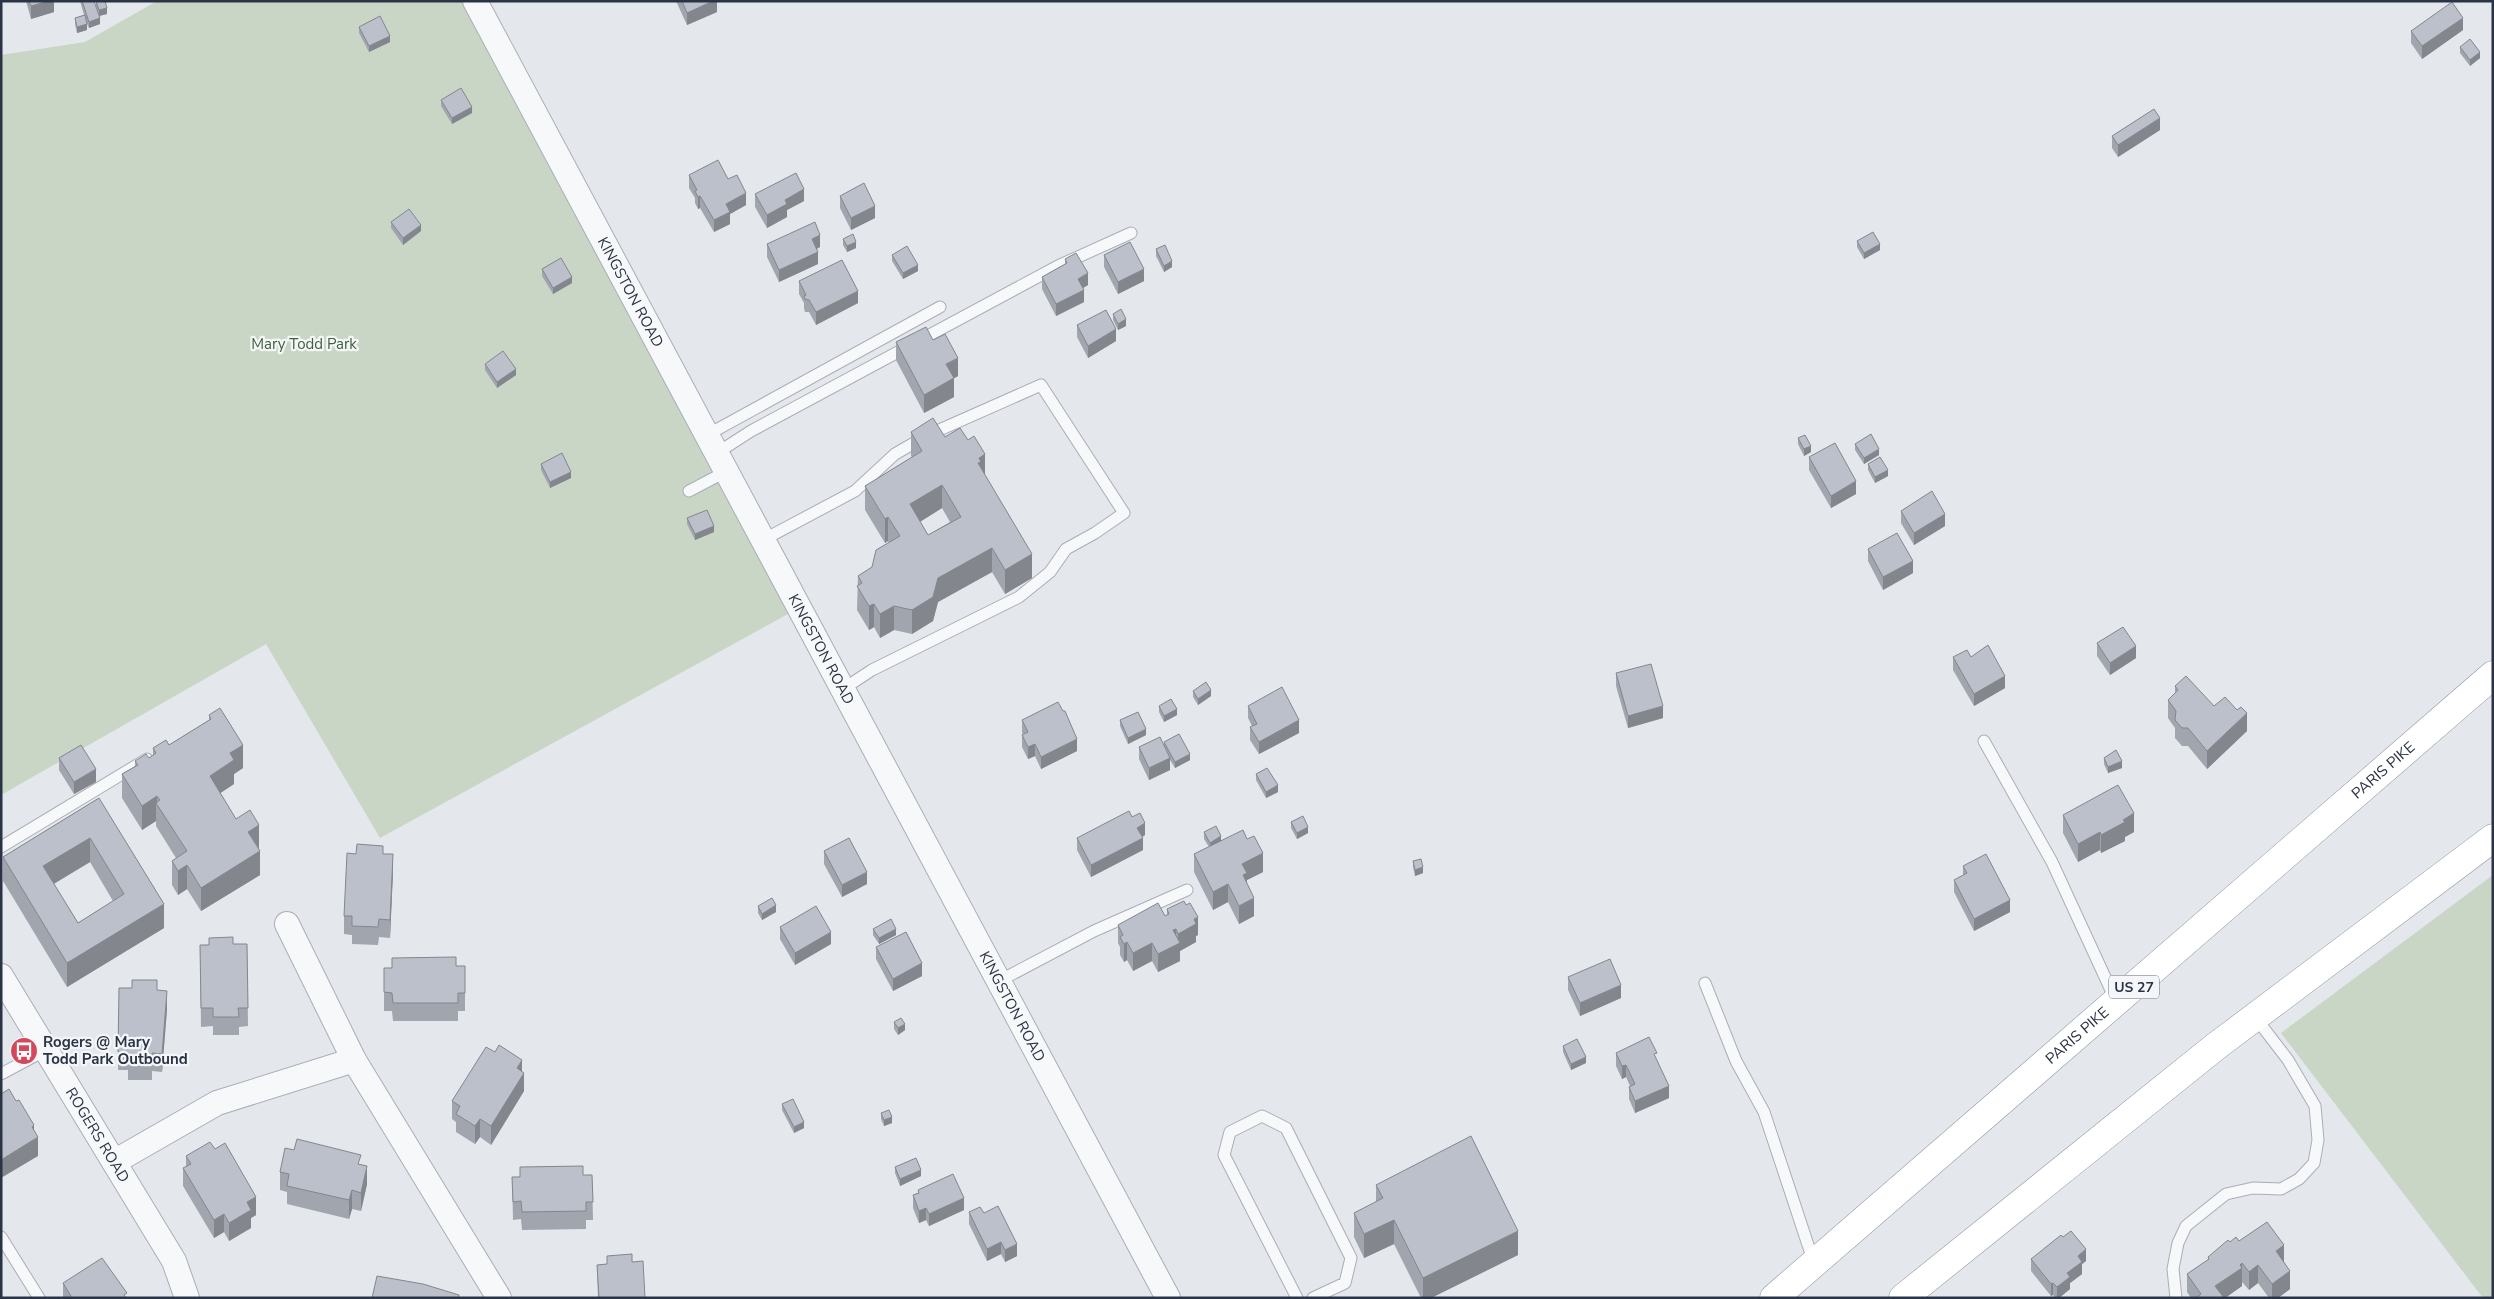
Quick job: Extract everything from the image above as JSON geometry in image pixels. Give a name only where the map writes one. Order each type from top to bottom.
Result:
[{"type":"highway","name":"PARIS PIKE","points":[[1774,1298],[2493,675]]},
{"type":"highway","points":[[1903,1298],[2255,1017],[2493,838]]},
{"type":"street","name":"KINGSTON ROAD","points":[[475,1],[1168,1298]]},
{"type":"street","points":[[287,924],[354,1060],[499,1298]]},
{"type":"street","name":"ROGERS ROAD","points":[[1,976],[174,1261],[186,1298]]},
{"type":"street","points":[[114,1162],[217,1103],[354,1060]]},
{"type":"lane","points":[[717,453],[751,431],[1058,266],[1131,233]]},
{"type":"lane","points":[[689,491],[717,453],[940,307]]},
{"type":"lane","points":[[763,540],[855,490],[895,454],[928,435],[1040,385],[1124,513],[1095,534],[1066,549],[1050,572],[1019,597],[872,670],[843,689]]},
{"type":"lane","points":[[1984,741],[2052,862],[2116,1002]]},
{"type":"lane","points":[[1,847],[154,755]]},
{"type":"lane","points":[[999,982],[1094,931],[1187,890]]},
{"type":"lane","points":[[1705,983],[1736,1061],[1764,1112],[1814,1263]]},
{"type":"lane","points":[[2176,1298],[2172,1269],[2178,1243],[2186,1226],[2226,1194],[2253,1188],[2282,1189],[2299,1179],[2314,1163],[2318,1140],[2315,1106],[2288,1060],[2255,1017]]},
{"type":"lane","points":[[1,1074],[46,1050]]},
{"type":"lane","points":[[1297,1298],[1224,1156],[1230,1132],[1262,1116],[1286,1128],[1351,1258],[1344,1284],[1313,1298]]},
{"type":"lane","points":[[1,1237],[39,1298]]},
{"type":"green space","name":"Mary Todd Park","points":[[157,1],[464,1],[788,614],[380,838],[266,644],[1,795],[1,55],[85,42]]},
{"type":"green space","points":[[2493,875],[2493,1298],[2483,1298],[2281,1033]]},
{"type":"building","points":[[29,1],[49,1],[31,6]]},
{"type":"building","points":[[82,1],[94,1],[100,18],[89,22]]},
{"type":"building","points":[[96,1],[105,1],[107,8],[99,10]]},
{"type":"building","points":[[682,1],[713,1],[687,13]]},
{"type":"building","points":[[2452,2],[2463,18],[2422,46],[2411,31]]},
{"type":"building","points":[[85,15],[87,24],[77,27],[75,18]]},
{"type":"building","points":[[380,16],[390,36],[369,46],[359,27]]},
{"type":"building","points":[[2470,39],[2480,52],[2470,60],[2460,47]]},
{"type":"building","points":[[461,88],[472,107],[452,118],[441,100]]},
{"type":"building","points":[[2154,109],[2160,118],[2118,145],[2112,136]]},
{"type":"building","points":[[718,160],[728,179],[737,175],[746,193],[726,204],[730,212],[714,220],[700,196],[698,197],[695,191],[697,190],[689,175]]},
{"type":"building","points":[[796,173],[804,189],[785,200],[787,204],[767,215],[755,194]]},
{"type":"building","points":[[864,183],[875,206],[851,218],[840,196]]},
{"type":"building","points":[[409,209],[421,225],[403,238],[391,222]]},
{"type":"building","points":[[815,222],[820,235],[812,239],[818,252],[779,270],[767,244]]},
{"type":"building","points":[[1873,232],[1880,244],[1864,253],[1857,241]]},
{"type":"building","points":[[853,234],[856,242],[847,246],[843,239]]},
{"type":"building","points":[[1130,242],[1144,269],[1118,282],[1104,255]]},
{"type":"building","points":[[1165,245],[1172,261],[1164,266],[1156,249]]},
{"type":"building","points":[[907,246],[918,265],[903,273],[892,255]]},
{"type":"building","points":[[1076,253],[1088,273],[1078,279],[1084,290],[1056,304],[1042,277],[1067,263],[1065,259]]},
{"type":"building","points":[[561,258],[572,277],[553,288],[542,269]]},
{"type":"building","points":[[842,260],[858,291],[816,312],[809,300],[805,299],[804,296],[806,295],[799,281]]},
{"type":"building","points":[[1121,309],[1126,319],[1118,324],[1113,314]]},
{"type":"building","points":[[1106,310],[1116,329],[1088,346],[1077,325]]},
{"type":"building","points":[[926,327],[933,340],[945,334],[958,358],[946,364],[954,378],[924,395],[896,342]]},
{"type":"building","points":[[503,351],[516,369],[497,382],[485,364]]},
{"type":"building","points":[[933,418],[945,437],[960,428],[968,440],[974,436],[985,454],[979,458],[981,462],[978,463],[1032,554],[1005,570],[992,548],[938,578],[933,597],[912,610],[894,606],[880,614],[874,604],[869,606],[857,586],[862,583],[858,576],[872,567],[876,550],[900,536],[888,517],[885,519],[865,486],[922,451],[911,432]],"holes":[[[942,485],[961,517],[928,535],[910,504]]]},
{"type":"building","points":[[1871,434],[1879,449],[1864,458],[1855,444]]},
{"type":"building","points":[[1805,435],[1811,446],[1804,449],[1798,438]]},
{"type":"building","points":[[1835,443],[1856,481],[1831,496],[1809,457]]},
{"type":"building","points":[[562,453],[571,472],[550,482],[541,464]]},
{"type":"building","points":[[1880,457],[1888,470],[1875,477],[1868,464]]},
{"type":"building","points":[[1932,491],[1945,514],[1914,533],[1901,511]]},
{"type":"building","points":[[707,510],[714,526],[695,534],[687,518]]},
{"type":"building","points":[[1897,533],[1913,561],[1883,577],[1868,549]]},
{"type":"building","points":[[2123,627],[2136,646],[2110,663],[2097,643]]},
{"type":"building","points":[[1988,645],[2005,676],[1974,694],[1953,657],[1967,650],[1971,657]]},
{"type":"building","points":[[1651,664],[1663,706],[1628,716],[1616,673]]},
{"type":"building","points":[[2186,676],[2214,706],[2225,697],[2237,710],[2241,707],[2247,713],[2207,751],[2188,728],[2182,728],[2175,720],[2176,711],[2168,700],[2178,690],[2175,686]]},
{"type":"building","points":[[1206,682],[1211,690],[1198,699],[1193,691]]},
{"type":"building","points":[[1282,687],[1299,720],[1259,742],[1250,727],[1257,724],[1248,706]]},
{"type":"building","points":[[1171,699],[1177,709],[1164,716],[1159,706]]},
{"type":"building","points":[[1058,702],[1063,711],[1065,711],[1077,739],[1041,757],[1035,744],[1028,747],[1022,735],[1028,732],[1022,720]]},
{"type":"building","points":[[220,708],[243,745],[230,753],[234,760],[210,776],[236,819],[250,810],[259,825],[248,832],[260,851],[201,888],[187,865],[178,871],[172,861],[187,851],[156,803],[160,800],[157,796],[142,806],[122,774],[138,765],[135,761],[146,754],[149,758],[156,753],[153,748],[166,740],[169,745],[211,719],[209,715]]},
{"type":"building","points":[[1138,712],[1146,729],[1128,738],[1120,720]]},
{"type":"building","points":[[1179,734],[1190,754],[1175,762],[1164,742]]},
{"type":"building","points":[[1160,737],[1170,758],[1149,768],[1139,747]]},
{"type":"building","points":[[81,745],[96,769],[74,782],[59,758]]},
{"type":"building","points":[[2116,750],[2122,761],[2108,767],[2104,758]]},
{"type":"building","points":[[1267,768],[1278,785],[1266,792],[1256,774]]},
{"type":"building","points":[[2118,785],[2134,813],[2123,820],[2125,822],[2101,835],[2100,832],[2078,844],[2063,815]]},
{"type":"building","points":[[99,798],[164,904],[67,963],[3,857]],"holes":[[[90,838],[124,894],[78,923],[43,866]]]},
{"type":"building","points":[[1129,811],[1132,817],[1140,813],[1145,823],[1137,828],[1143,838],[1091,865],[1077,838]]},
{"type":"building","points":[[1303,816],[1308,827],[1297,833],[1291,822]]},
{"type":"building","points":[[1216,826],[1221,836],[1210,843],[1204,832]]},
{"type":"building","points":[[1243,830],[1247,839],[1254,836],[1263,853],[1242,864],[1247,873],[1243,875],[1254,898],[1239,906],[1228,884],[1213,892],[1194,854]]},
{"type":"building","points":[[849,838],[867,872],[842,885],[824,851]]},
{"type":"building","points":[[357,844],[383,846],[383,854],[393,854],[390,920],[379,919],[378,927],[352,926],[352,916],[344,916],[347,853],[356,854]]},
{"type":"building","points":[[1986,854],[2010,900],[1974,919],[1954,880],[1967,873],[1963,866]]},
{"type":"building","points":[[1421,859],[1423,867],[1415,870],[1413,861]]},
{"type":"building","points":[[772,898],[776,905],[762,914],[758,906]]},
{"type":"building","points":[[1184,901],[1186,905],[1190,903],[1198,917],[1194,919],[1196,924],[1178,934],[1176,929],[1173,930],[1180,943],[1158,954],[1152,943],[1133,953],[1127,942],[1124,944],[1120,937],[1123,935],[1118,925],[1158,903],[1165,916],[1169,914],[1167,909]]},
{"type":"building","points":[[816,906],[831,932],[795,953],[780,927]]},
{"type":"building","points":[[891,919],[896,929],[879,938],[873,929]]},
{"type":"building","points":[[906,932],[922,963],[893,979],[876,947]]},
{"type":"building","points":[[233,937],[233,944],[247,944],[248,1008],[238,1008],[239,1017],[213,1017],[213,1008],[201,1008],[200,945],[209,945],[209,938]]},
{"type":"building","points":[[456,957],[456,966],[465,966],[465,993],[458,993],[458,1003],[393,1003],[392,993],[384,992],[384,968],[392,968],[392,958]]},
{"type":"building","points":[[1610,959],[1621,985],[1580,1003],[1568,977]]},
{"type":"building","points":[[132,980],[157,980],[157,990],[167,991],[162,1054],[152,1053],[152,1062],[128,1062],[128,1052],[118,1052],[119,988],[132,988]]},
{"type":"building","points":[[901,1018],[905,1024],[898,1028],[894,1022]]},
{"type":"building","points":[[1649,1037],[1657,1053],[1654,1054],[1669,1086],[1635,1101],[1629,1087],[1635,1084],[1626,1065],[1622,1066],[1616,1053]]},
{"type":"building","points":[[1577,1039],[1586,1057],[1571,1064],[1563,1046]]},
{"type":"building","points":[[499,1045],[522,1060],[517,1068],[524,1073],[491,1126],[480,1119],[475,1126],[456,1114],[460,1106],[452,1101],[486,1047],[495,1052]]},
{"type":"building","points":[[9,1089],[16,1101],[19,1100],[34,1125],[32,1127],[38,1137],[1,1160],[1,1094]]},
{"type":"building","points":[[793,1099],[804,1122],[794,1127],[782,1104]]},
{"type":"building","points":[[889,1110],[892,1117],[884,1120],[881,1113]]},
{"type":"building","points":[[1471,1136],[1518,1231],[1423,1278],[1394,1220],[1364,1234],[1354,1213],[1383,1198],[1376,1185]]},
{"type":"building","points":[[297,1139],[361,1155],[358,1164],[367,1166],[361,1193],[352,1190],[349,1200],[287,1186],[289,1174],[280,1172],[285,1148],[294,1150]]},
{"type":"building","points":[[210,1142],[215,1149],[225,1143],[256,1197],[247,1202],[251,1210],[229,1223],[224,1214],[214,1220],[183,1168],[191,1164],[186,1156]]},
{"type":"building","points":[[916,1158],[921,1170],[900,1179],[895,1167]]},
{"type":"building","points":[[583,1166],[583,1175],[592,1175],[593,1202],[586,1202],[586,1211],[522,1212],[521,1201],[513,1202],[512,1177],[520,1177],[520,1167]]},
{"type":"building","points":[[953,1174],[964,1198],[929,1214],[926,1208],[919,1211],[913,1195],[919,1193],[918,1190]]},
{"type":"building","points":[[998,1206],[1017,1244],[1005,1250],[1001,1242],[987,1249],[969,1212],[980,1207],[984,1213]]},
{"type":"building","points":[[2267,1222],[2284,1245],[2276,1251],[2290,1271],[2272,1284],[2258,1265],[2249,1272],[2242,1263],[2240,1265],[2242,1268],[2215,1286],[2224,1298],[2196,1298],[2201,1294],[2187,1274],[2209,1259],[2208,1257],[2228,1240],[2230,1242],[2236,1237],[2239,1241]]},
{"type":"building","points":[[2071,1231],[2086,1249],[2078,1256],[2082,1262],[2067,1273],[2070,1277],[2057,1287],[2053,1283],[2051,1284],[2031,1259],[2061,1235],[2063,1237]]},
{"type":"building","points":[[632,1254],[632,1262],[643,1261],[645,1298],[599,1298],[597,1265],[607,1264],[607,1256]]},
{"type":"building","points":[[102,1258],[127,1293],[124,1295],[126,1298],[69,1298],[71,1296],[63,1283]]},
{"type":"building","points":[[377,1276],[423,1284],[459,1295],[459,1298],[372,1298]]},
{"type":"place","name":"Rogers @ Mary Todd Park Outbound","points":[[24,1051]]}]
